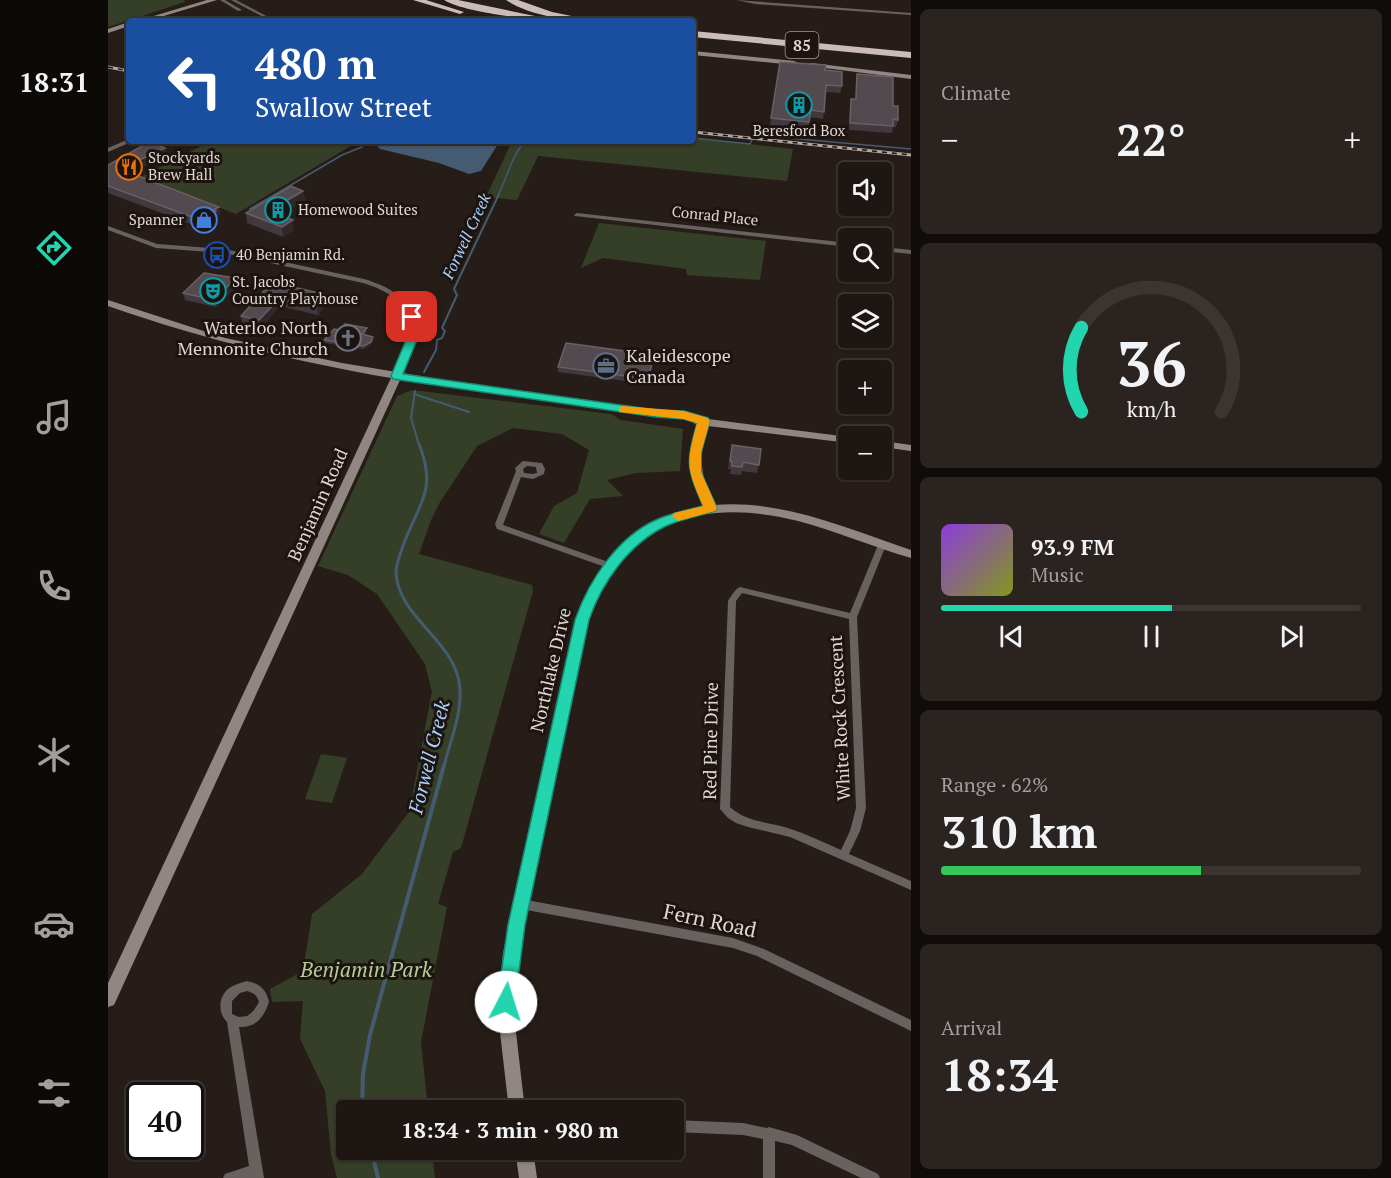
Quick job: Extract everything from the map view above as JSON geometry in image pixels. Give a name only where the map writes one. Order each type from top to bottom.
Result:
[{"type":"highway","points":[[417,0],[446,9],[491,18]]},
{"type":"highway","points":[[448,0],[536,18]]},
{"type":"highway","points":[[510,0],[550,14],[574,18]]},
{"type":"highway","name":"85","points":[[696,34],[911,55]]},
{"type":"highway","name":"85","points":[[696,42],[911,63]]},
{"type":"street","points":[[148,18],[195,1],[214,0]]},
{"type":"street","points":[[222,0],[256,18]]},
{"type":"street","points":[[233,0],[268,18]]},
{"type":"street","points":[[738,0],[911,14]]},
{"type":"street","points":[[108,31],[126,25]]},
{"type":"street","points":[[696,53],[883,72],[911,77]]},
{"type":"street","points":[[108,150],[126,142]]},
{"type":"street","name":"Conrad Place","points":[[577,214],[838,244]]},
{"type":"street","name":"Benjamin Road","points":[[108,228],[156,246],[224,251],[357,279],[379,286],[399,299],[410,312],[413,323],[411,340],[397,376],[108,1000]]},
{"type":"street","points":[[892,250],[911,252]]},
{"type":"street","points":[[108,303],[237,344],[397,376],[656,414],[667,418],[838,439]]},
{"type":"street","points":[[704,421],[695,453],[694,472],[710,508]]},
{"type":"street","points":[[892,445],[911,448]]},
{"type":"street","points":[[519,472],[499,524],[500,527],[610,566]]},
{"type":"street","name":"Northlake Drive","points":[[516,1100],[508,1044],[506,1002],[511,953],[582,620],[587,605],[610,566],[629,544],[652,527],[687,513],[710,508],[762,510],[792,516],[911,554]]},
{"type":"street","name":"White Rock Crescent","points":[[843,856],[855,831],[861,808],[852,617],[882,545]]},
{"type":"street","name":"Red Pine Drive","points":[[852,617],[740,590],[732,601],[725,809],[741,821],[792,834],[911,886]]},
{"type":"street","name":"Fern Road","points":[[521,904],[733,943],[751,949],[911,1026]]},
{"type":"street","points":[[229,1178],[257,1174],[232,1021]]},
{"type":"street","points":[[684,1126],[720,1127],[769,1133],[799,1141],[874,1178]]},
{"type":"street","points":[[769,1133],[770,1178]]},
{"type":"street","points":[[526,1160],[528,1178]]},
{"type":"green space","points":[[108,0],[184,0],[185,2],[136,18],[126,18],[126,21],[108,27]]},
{"type":"green space","points":[[696,138],[793,149],[787,181],[538,156],[517,200],[486,197],[511,144],[696,144]]},
{"type":"green space","points":[[205,144],[354,144],[236,214],[141,177]]},
{"type":"green space","points":[[599,223],[766,241],[760,280],[687,275],[686,269],[603,258],[581,268]]},
{"type":"green space","name":"Benjamin Park","points":[[412,390],[611,414],[621,420],[683,429],[680,471],[636,473],[607,480],[623,496],[590,499],[564,543],[539,534],[554,506],[577,493],[589,450],[562,434],[513,428],[477,446],[440,502],[431,520],[419,554],[532,585],[533,591],[461,848],[453,852],[438,904],[447,907],[421,1042],[427,1100],[336,1100],[336,1160],[433,1160],[435,1178],[337,1178],[331,1154],[325,1091],[300,1039],[303,1001],[272,1002],[270,989],[303,971],[312,914],[362,874],[409,812],[432,692],[425,664],[377,594],[348,575],[318,566],[397,396]]},
{"type":"green space","points":[[321,754],[347,758],[332,803],[305,799]]},
{"type":"water","points":[[498,144],[481,171],[469,174],[439,163],[380,149],[376,145]]},
{"type":"building","name":"Beresford Box","points":[[780,62],[826,65],[825,70],[842,72],[842,86],[826,85],[824,112],[811,110],[809,122],[771,118]]},
{"type":"building","points":[[857,74],[893,77],[893,106],[898,106],[898,120],[893,119],[893,126],[850,123],[851,99],[856,99]]},
{"type":"building","points":[[145,144],[165,148],[120,169],[219,207],[200,220],[108,186],[108,165]]},
{"type":"building","points":[[291,186],[303,191],[269,211],[293,220],[282,227],[246,213]]},
{"type":"building","points":[[204,273],[236,278],[214,300],[183,293]]},
{"type":"building","points":[[272,282],[327,295],[317,307],[279,299],[259,320],[241,316]]},
{"type":"building","name":"Waterloo North Mennonite Church","points":[[345,324],[367,328],[362,334],[373,337],[371,342],[364,346],[324,340],[334,329],[339,330]]},
{"type":"building","name":"Kaleidescope Canada","points":[[566,343],[654,355],[648,379],[558,367]]},
{"type":"building","points":[[732,445],[761,449],[759,465],[743,462],[742,467],[732,466],[732,461],[730,461]]},
{"type":"waterway","name":"Forwell Creek","points":[[754,135],[911,149]]},
{"type":"waterway","name":"Forwell Creek","points":[[696,138],[750,144],[752,140]]},
{"type":"waterway","name":"Forwell Creek","points":[[498,195],[521,146],[519,144]]},
{"type":"waterway","points":[[274,195],[342,155],[362,147]]},
{"type":"waterway","points":[[250,209],[276,194]]},
{"type":"waterway","name":"Forwell Creek","points":[[424,372],[436,350],[437,340],[442,338],[445,331],[442,328],[457,295],[454,289],[499,194]]},
{"type":"waterway","name":"Forwell Creek","points":[[415,394],[469,412]]},
{"type":"waterway","name":"Forwell Creek","points":[[415,394],[411,418],[419,445]]},
{"type":"waterway","name":"Forwell Creek","points":[[419,444],[427,474],[426,486],[420,508],[399,556],[396,573],[400,590],[407,604],[450,658],[457,674],[460,691],[459,710],[444,766]]},
{"type":"waterway","name":"Forwell Creek","points":[[362,1100],[363,1074],[370,1035],[444,765]]},
{"type":"waterway","name":"Forwell Creek","points":[[374,1160],[378,1178]]},
{"type":"railway","points":[[108,67],[126,70]]},
{"type":"railway","points":[[696,132],[911,155]]},
{"type":"slow traffic","points":[[623,409],[684,415],[704,421],[695,453],[694,472],[710,508],[678,516]]},
{"type":"place","name":"Beresford Box","points":[[799,105]]},
{"type":"place","name":"Stockyards Brew Hall","points":[[129,167]]},
{"type":"place","name":"Homewood Suites","points":[[278,210]]},
{"type":"place","name":"Spanner","points":[[204,220]]},
{"type":"place","name":"40 Benjamin Rd.","points":[[217,255]]},
{"type":"place","name":"St. Jacobs Country Playhouse","points":[[213,291]]},
{"type":"place","name":"Waterloo North Mennonite Church","points":[[348,338]]},
{"type":"place","name":"Kaleidescope Canada","points":[[606,366]]},
{"type":"route","points":[[412,317],[413,335],[397,376],[656,414],[684,415],[704,421],[695,453],[694,472],[710,508],[663,522],[639,536],[610,566],[587,605],[516,925],[506,1002]]}]
